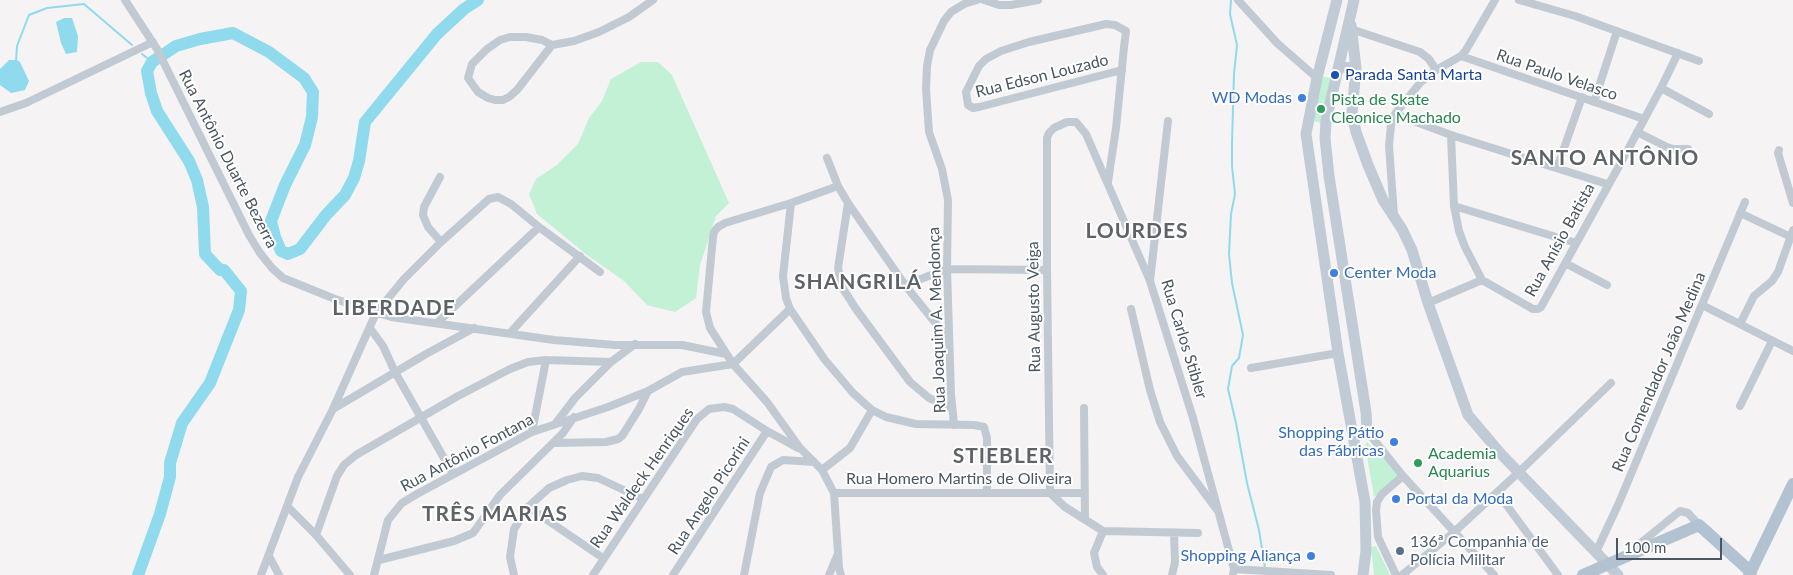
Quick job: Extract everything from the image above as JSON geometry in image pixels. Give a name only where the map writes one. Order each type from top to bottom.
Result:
[{"type":"main road","points":[[1583,575],[1699,525],[1752,574],[1793,484]]},
{"type":"street","name":"Rua Antônio Duarte Bezerra","points":[[125,0],[155,45],[249,235],[260,253],[282,278],[308,290],[391,317],[554,340],[682,345],[726,354]]},
{"type":"street","points":[[552,46],[542,40],[526,37],[510,37],[500,40],[487,49],[472,64],[468,78],[478,92],[488,98],[503,100],[510,97],[517,90],[552,46],[599,32],[629,17],[653,0]]},
{"type":"street","name":"Rua Joaquim A. Mendonça","points":[[954,425],[947,269],[948,200],[942,169],[929,132],[926,99],[927,66],[930,50],[944,21],[951,12],[964,4],[976,0]]},
{"type":"street","points":[[984,0],[1005,5],[1034,0]]},
{"type":"street","points":[[1337,0],[1317,78],[1306,134],[1338,353],[1365,502],[1365,573]]},
{"type":"street","points":[[1354,0],[1351,24],[1326,121],[1326,153],[1366,412],[1367,431],[1453,533],[1494,575]]},
{"type":"street","points":[[1394,217],[1389,146],[1390,124],[1395,114],[1420,83],[1436,70],[1461,56],[1495,0]]},
{"type":"street","points":[[1519,0],[1556,10],[1699,61]]},
{"type":"street","points":[[1239,1],[1277,43],[1317,78]]},
{"type":"street","points":[[1351,24],[1356,68],[1352,108],[1353,122],[1383,200],[1412,250],[1428,304],[1468,415],[1484,435],[1618,575]]},
{"type":"street","points":[[1351,24],[1420,52],[1429,59],[1436,70]]},
{"type":"street","name":"Rua Edson Louzado","points":[[1099,25],[1115,25],[1126,31],[1122,70],[979,107],[973,108],[968,105],[966,92],[973,76],[979,66],[994,54],[1029,42],[1099,25]]},
{"type":"street","points":[[1594,102],[1617,31]]},
{"type":"street","points":[[0,112],[26,103],[155,45]]},
{"type":"street","name":"Rua Anísio Batista","points":[[1482,280],[1533,309],[1541,307],[1661,88],[1678,53]]},
{"type":"street","name":"Rua Paulo Velasco","points":[[1461,56],[1644,119]]},
{"type":"street","points":[[1340,62],[1356,68]]},
{"type":"street","points":[[1122,70],[1108,182],[1150,281]]},
{"type":"street","points":[[1661,88],[1709,114]]},
{"type":"street","points":[[1557,168],[1582,98]]},
{"type":"street","points":[[1395,114],[1451,135],[1607,184]]},
{"type":"street","name":"Rua Carlos Stibler","points":[[1168,121],[1150,281],[1193,418],[1221,515],[1234,572]]},
{"type":"street","name":"Rua Augusto Veiga","points":[[1050,494],[1047,138],[1051,130],[1072,122],[1080,124],[1108,182]]},
{"type":"street","points":[[1637,132],[1667,147],[1688,149]]},
{"type":"street","points":[[1428,304],[1482,280],[1458,231],[1454,206],[1451,135]]},
{"type":"street","points":[[1779,150],[1778,153],[1793,203]]},
{"type":"street","points":[[827,158],[838,186],[848,203],[905,285],[949,340]]},
{"type":"street","points":[[440,176],[424,207],[423,215],[428,227],[441,242]]},
{"type":"street","points":[[838,186],[791,203],[725,223],[718,227],[713,237],[706,312],[710,328],[733,364],[767,402],[800,448],[822,470],[834,493],[841,575]]},
{"type":"street","points":[[262,575],[298,477],[333,408],[376,313],[404,279],[441,242],[491,197],[506,200],[538,227],[600,272]]},
{"type":"street","name":"Rua Comendador João Medina","points":[[1596,552],[1618,505],[1744,202]]},
{"type":"street","points":[[791,203],[783,276],[786,298],[790,309],[825,360],[853,393],[872,410],[900,421],[916,424],[981,426],[986,429],[987,494]]},
{"type":"street","points":[[848,203],[838,268],[842,287],[910,382],[928,398],[952,408]]},
{"type":"street","points":[[1454,206],[1576,243]]},
{"type":"street","points":[[1740,213],[1792,234],[1778,272],[1772,281],[1754,296],[1740,324]]},
{"type":"street","points":[[437,323],[538,227]]},
{"type":"street","points":[[510,333],[580,256]]},
{"type":"street","points":[[1565,263],[1607,285]]},
{"type":"street","points":[[905,285],[947,269],[1047,270]]},
{"type":"street","points":[[1702,305],[1793,351]]},
{"type":"street","points":[[733,364],[790,309]]},
{"type":"street","points":[[1131,309],[1150,390],[1168,441],[1221,515]]},
{"type":"street","points":[[370,328],[383,346],[395,372],[453,474]]},
{"type":"street","points":[[333,408],[474,328]]},
{"type":"street","points":[[1740,406],[1772,341]]},
{"type":"street","points":[[556,423],[575,398],[611,362],[635,344]]},
{"type":"street","points":[[1251,368],[1338,353]]},
{"type":"street","points":[[316,534],[337,476],[344,465],[356,455],[421,417],[510,368],[528,362],[546,360],[611,362]]},
{"type":"street","points":[[532,432],[546,360]]},
{"type":"street","name":"Rua Antônio Fontana","points":[[374,575],[388,520],[402,503],[417,494],[532,432],[608,407],[648,391],[668,378],[682,372],[733,364]]},
{"type":"street","points":[[1402,575],[1453,533],[1520,472],[1611,384]]},
{"type":"street","points":[[553,443],[606,442],[618,439],[622,436],[639,409],[648,391]]},
{"type":"street","name":"Rua Waldeck Henriques","points":[[594,575],[603,558],[697,419],[708,409],[724,407],[733,409],[767,431],[800,448]]},
{"type":"street","points":[[1084,408],[1085,519]]},
{"type":"street","points":[[822,470],[850,448],[872,410]]},
{"type":"street","points":[[379,560],[454,542],[473,533],[500,495],[553,443],[575,417]]},
{"type":"street","name":"Rua Angelo Picorini","points":[[673,575],[767,431]]},
{"type":"street","points":[[1354,437],[1367,431]]},
{"type":"street","points":[[744,575],[760,493],[771,467],[783,460],[814,462]]},
{"type":"street","points":[[512,575],[510,557],[514,529],[528,507],[549,488],[582,476],[598,478],[643,500]]},
{"type":"street","points":[[1396,575],[1378,538],[1376,510],[1377,502],[1382,494],[1403,476]]},
{"type":"street","points":[[1497,492],[1558,575]]},
{"type":"street","name":"Rua Homero Martins de Oliveira","points":[[834,493],[1084,493]]},
{"type":"street","points":[[1050,494],[1065,507],[1103,531],[1198,533]]},
{"type":"street","points":[[287,506],[316,534],[350,575]]},
{"type":"street","points":[[528,507],[603,558]]},
{"type":"street","points":[[1624,556],[1680,511],[1688,512],[1699,525]]},
{"type":"street","points":[[1666,522],[1674,536]]},
{"type":"street","points":[[1103,531],[1094,553],[1097,567],[1104,575]]},
{"type":"street","points":[[1172,575],[1175,562],[1174,533]]},
{"type":"street","points":[[828,575],[838,554]]},
{"type":"street","points":[[268,556],[279,575]]},
{"type":"street","points":[[1234,572],[1259,570],[1331,575]]},
{"type":"green space","points":[[641,62],[658,62],[672,75],[729,203],[716,216],[700,265],[696,298],[675,312],[647,305],[624,281],[587,255],[537,214],[529,194],[536,179],[557,165],[578,144],[589,118],[602,101],[611,79]]},
{"type":"green space","name":"Pista de Skate Cleonice Machado","points":[[1322,76],[1333,79],[1325,124],[1313,121]]},
{"type":"green space","points":[[1367,442],[1402,476],[1374,497],[1365,445]]},
{"type":"green space","points":[[1376,546],[1390,575],[1374,575],[1371,547]]},
{"type":"water","points":[[64,18],[72,18],[78,36],[77,52],[66,54],[61,43],[56,22]]},
{"type":"water","points":[[9,60],[20,62],[29,81],[25,90],[11,93],[0,85],[0,69]]},
{"type":"waterway","points":[[138,575],[160,514],[170,477],[170,463],[182,423],[210,383],[239,310],[241,291],[224,270],[220,270],[205,254],[203,207],[197,180],[189,161],[157,111],[147,71],[152,62],[176,46],[233,33],[269,52],[304,78],[313,92],[312,117],[305,145],[285,185],[271,221],[281,251],[288,254],[300,249],[326,215],[345,195],[354,178],[359,161],[365,122],[437,34],[464,9],[478,0]]},
{"type":"waterway","points":[[1231,0],[1230,14],[1237,45],[1234,74],[1232,143],[1235,194],[1231,214],[1229,254],[1232,283],[1243,335],[1239,358],[1232,366],[1228,389],[1247,483],[1259,530],[1265,568]]},
{"type":"waterway","points":[[16,62],[17,46],[29,15],[47,8],[84,4],[132,45]]},
{"type":"waterway","points":[[142,54],[152,62]]},
{"type":"place","name":"Parada Santa Marta","points":[[1335,75]]},
{"type":"place","name":"WD Modas","points":[[1302,98]]},
{"type":"place","name":"Pista de Skate Cleonice Machado","points":[[1321,109]]},
{"type":"place","name":"Center Moda","points":[[1334,273]]},
{"type":"place","name":"Shopping Pátio das Fábricas","points":[[1394,442]]},
{"type":"place","name":"Academia Aquarius","points":[[1418,463]]},
{"type":"place","name":"Portal da Moda","points":[[1396,499]]},
{"type":"place","name":"136ª Companhia de Polícia Militar","points":[[1400,551]]},
{"type":"place","name":"Shopping Aliança","points":[[1311,556]]},
{"type":"district","name":"SANTO ANTÔNIO","points":[[1605,158]]},
{"type":"district","name":"LOURDES","points":[[1137,231]]},
{"type":"district","name":"SHANGRILÁ","points":[[858,282]]},
{"type":"district","name":"LIBERDADE","points":[[394,308]]},
{"type":"district","name":"STIEBLER","points":[[1003,456]]},
{"type":"district","name":"TRÊS MARIAS","points":[[495,514]]}]
